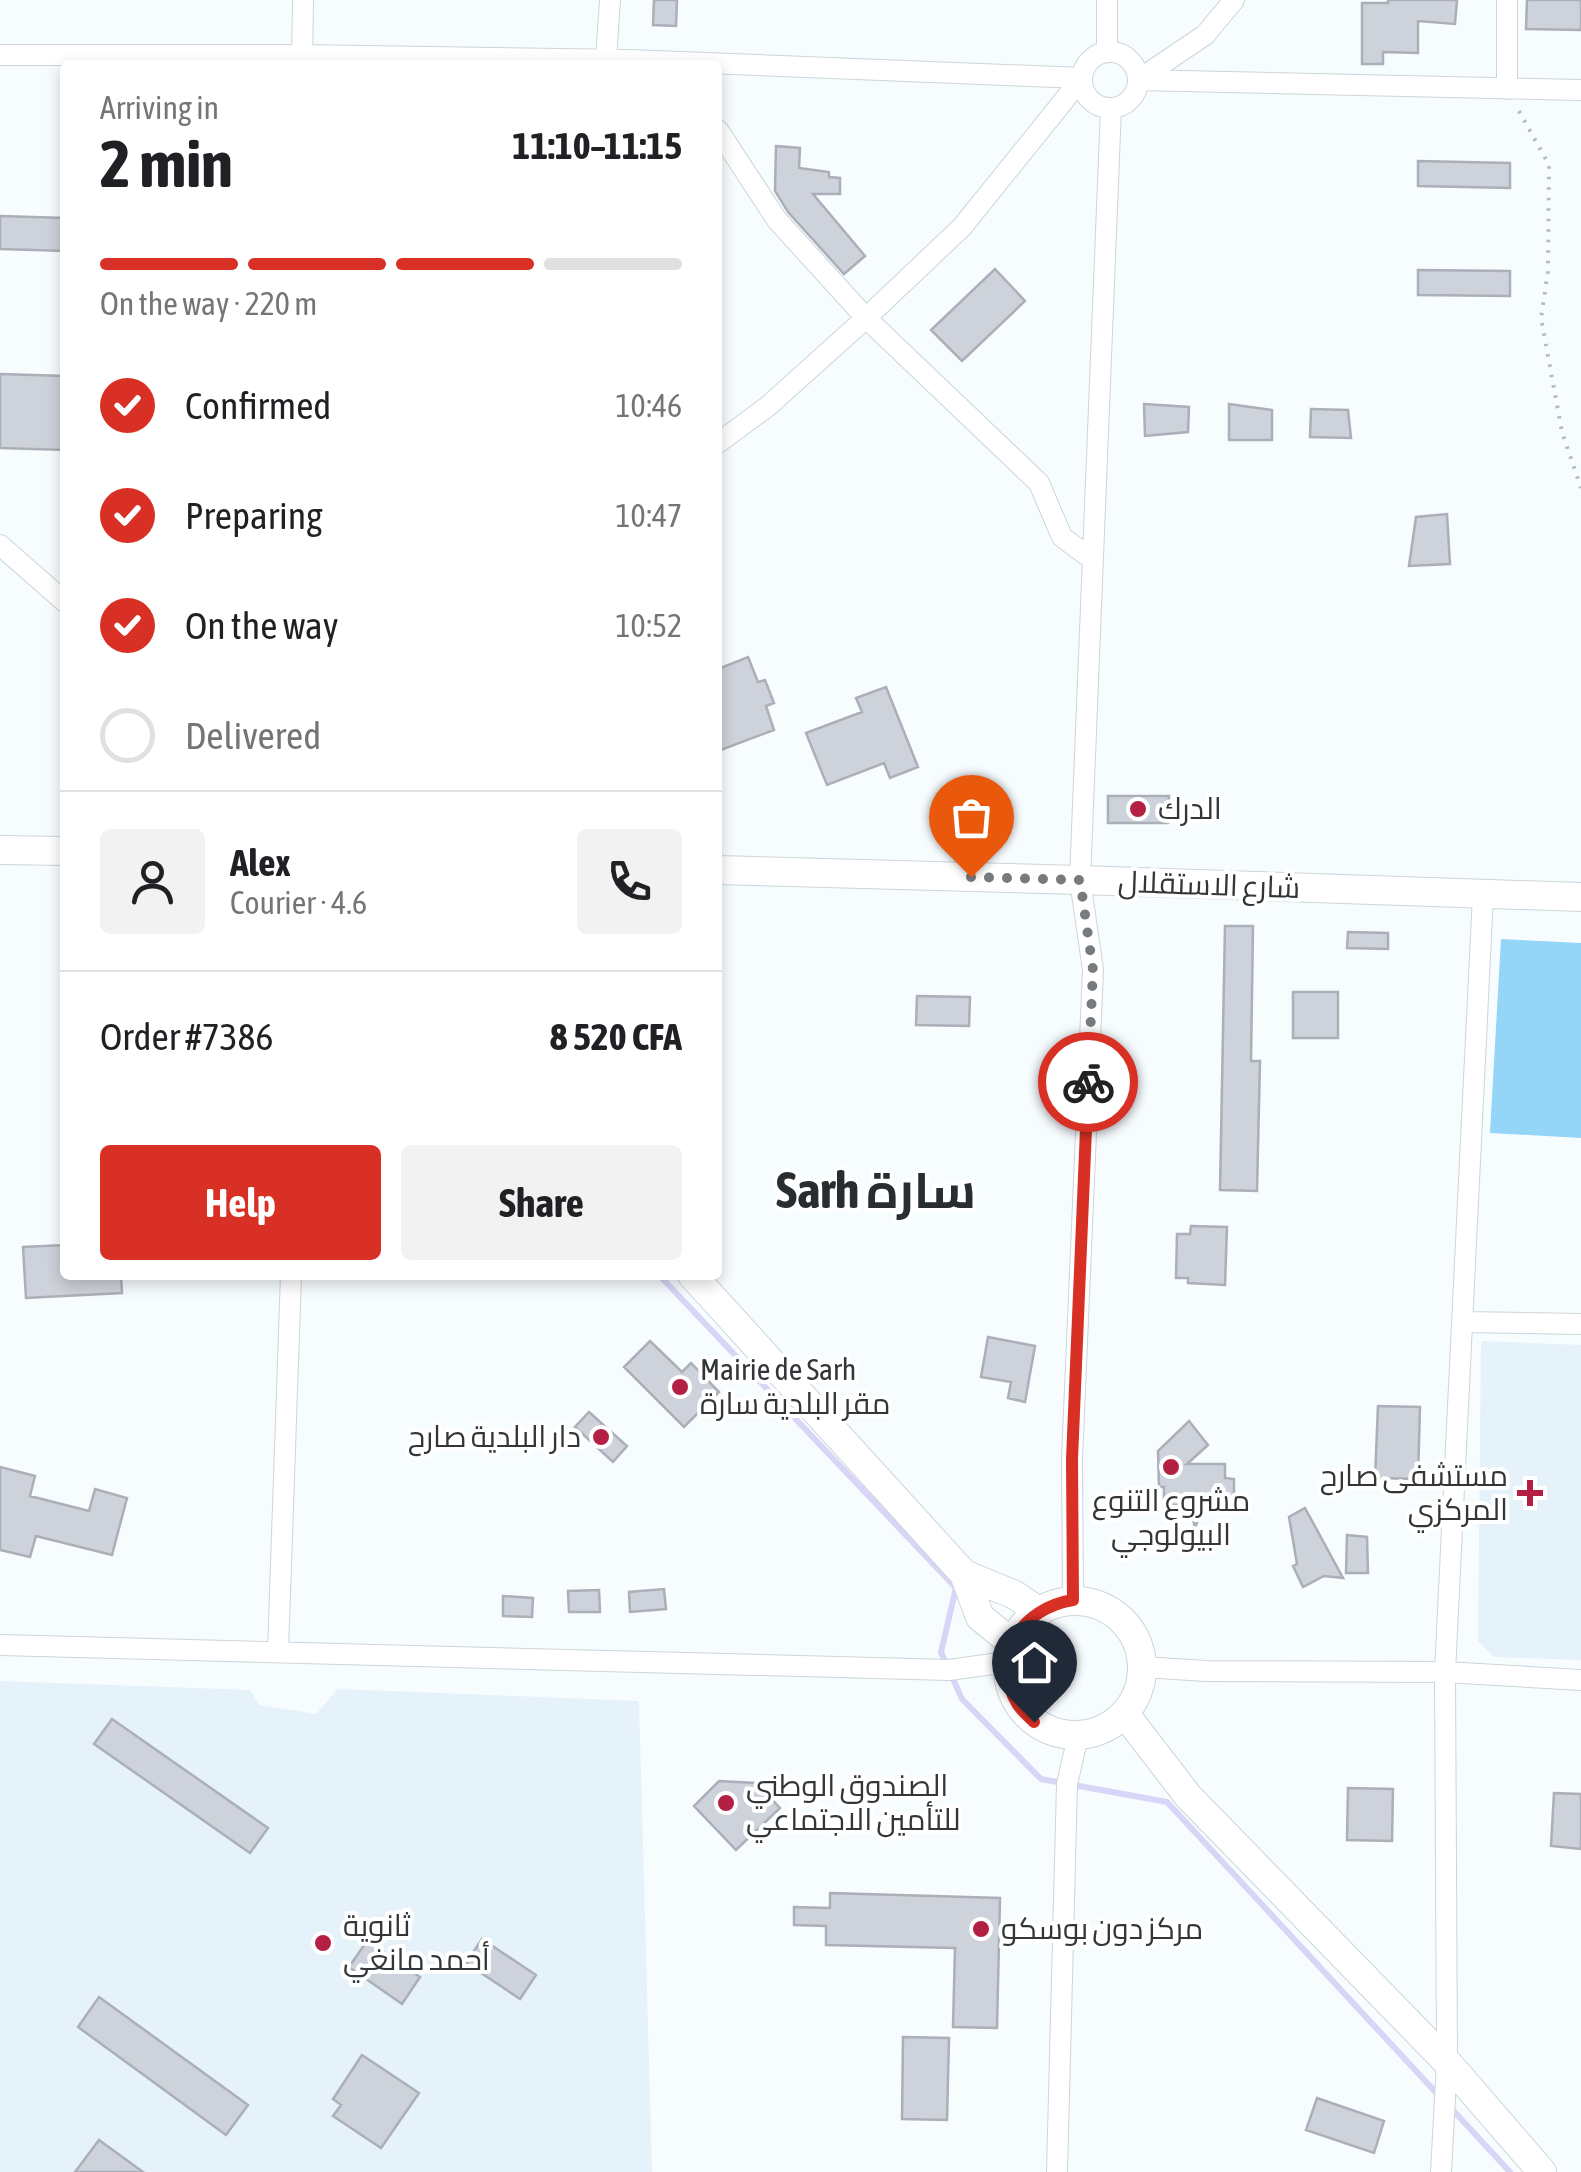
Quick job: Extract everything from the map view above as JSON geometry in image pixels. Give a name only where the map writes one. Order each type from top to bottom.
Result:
[{"type":"street","points":[[302,60],[303,0]]},
{"type":"street","points":[[0,54],[302,60],[606,60],[610,0]]},
{"type":"street","points":[[1107,52],[1108,0]]},
{"type":"street","points":[[1138,80],[1205,35],[1234,0]]},
{"type":"street","points":[[1507,0],[1507,89]]},
{"type":"street","points":[[722,440],[767,406],[962,228],[1082,78],[1090,61],[1107,52],[1119,53],[1136,68],[1138,80],[1133,96],[1110,108],[1094,102],[1082,78]]},
{"type":"street","points":[[722,66],[1082,78]]},
{"type":"street","points":[[1138,80],[1581,90]]},
{"type":"street","points":[[1073,1600],[1072,1459],[1093,970],[1080,880],[1110,108]]},
{"type":"street","points":[[722,136],[777,220],[866,318],[1039,484],[1062,537],[1093,560]]},
{"type":"street","points":[[0,546],[60,598]]},
{"type":"street","points":[[0,850],[60,851]]},
{"type":"street","name":"شارع الاستقلال","points":[[722,870],[1581,897]]},
{"type":"street","points":[[1442,2172],[1447,2062],[1445,1672],[1482,895]]},
{"type":"street","points":[[278,1652],[291,1280]]},
{"type":"street","points":[[697,1280],[964,1574],[980,1617],[1009,1653]]},
{"type":"street","points":[[1463,1322],[1581,1324]]},
{"type":"street","points":[[964,1574],[1015,1595],[1038,1610]]},
{"type":"street","points":[[1073,1600],[1094,1603],[1114,1612],[1129,1627],[1143,1666],[1135,1700],[1125,1714],[1111,1726],[1078,1736],[1055,1732],[1034,1722],[1018,1706],[1010,1685],[1009,1653],[1022,1624],[1038,1610],[1073,1600]]},
{"type":"street","points":[[0,1644],[949,1670],[1009,1653]]},
{"type":"street","points":[[1143,1666],[1206,1671],[1445,1672],[1581,1680]]},
{"type":"street","points":[[1125,1714],[1188,1796],[1447,2062],[1542,2172]]},
{"type":"street","points":[[1057,2172],[1068,1784],[1078,1736]]},
{"type":"path","points":[[1507,89],[1548,164],[1548,271],[1541,318],[1562,432],[1581,488]]},
{"type":"shaded area","points":[[1501,939],[1581,943],[1581,1138],[1490,1133]]},
{"type":"shaded area","name":"مستشفى صارح المركزي","points":[[1481,1341],[1581,1345],[1581,1660],[1494,1657],[1478,1641]]},
{"type":"shaded area","name":"ثانوية أحمد مانغي","points":[[0,1681],[250,1690],[259,1705],[316,1714],[338,1689],[639,1701],[652,2172],[0,2172]]},
{"type":"building","points":[[654,0],[677,0],[676,26],[653,25]]},
{"type":"building","points":[[1457,0],[1455,24],[1418,21],[1418,53],[1383,52],[1383,64],[1362,64],[1362,3]]},
{"type":"building","points":[[1527,0],[1581,0],[1581,30],[1526,29]]},
{"type":"building","points":[[776,146],[800,148],[799,168],[829,172],[829,177],[840,178],[840,194],[813,194],[865,256],[844,274],[788,212],[775,191]]},
{"type":"building","points":[[1418,161],[1510,163],[1510,188],[1418,186]]},
{"type":"building","points":[[0,216],[60,218],[60,251],[0,249]]},
{"type":"building","points":[[995,269],[1025,301],[962,361],[931,330]]},
{"type":"building","points":[[1418,270],[1510,271],[1510,296],[1418,295]]},
{"type":"building","points":[[0,374],[60,376],[60,450],[0,448]]},
{"type":"building","points":[[1144,404],[1189,407],[1188,432],[1145,436]]},
{"type":"building","points":[[1229,404],[1272,410],[1272,440],[1229,440]]},
{"type":"building","points":[[1311,409],[1348,410],[1351,438],[1310,437]]},
{"type":"building","points":[[1447,514],[1450,564],[1409,566],[1416,517]]},
{"type":"building","points":[[748,657],[758,682],[765,680],[774,703],[766,706],[774,730],[722,750],[722,667]]},
{"type":"building","points":[[886,687],[918,767],[890,778],[884,763],[827,785],[806,733],[862,712],[856,698]]},
{"type":"building","name":"الدرك","points":[[1108,796],[1169,796],[1168,823],[1108,823]]},
{"type":"building","points":[[1225,926],[1253,926],[1251,1061],[1260,1061],[1257,1191],[1220,1190]]},
{"type":"building","points":[[1348,932],[1388,933],[1388,949],[1347,948]]},
{"type":"building","points":[[1293,992],[1338,992],[1338,1038],[1293,1038]]},
{"type":"building","points":[[917,996],[970,997],[969,1026],[916,1025]]},
{"type":"building","points":[[1191,1226],[1227,1227],[1225,1285],[1188,1283],[1188,1278],[1176,1278],[1177,1234],[1190,1234]]},
{"type":"building","points":[[60,1245],[60,1280],[121,1280],[122,1293],[26,1298],[23,1247]]},
{"type":"building","points":[[988,1337],[1035,1346],[1025,1402],[1008,1398],[1011,1382],[981,1377]]},
{"type":"building","points":[[650,1341],[682,1372],[691,1363],[719,1392],[684,1427],[624,1367]]},
{"type":"building","points":[[1378,1406],[1420,1407],[1418,1479],[1375,1478]]},
{"type":"building","name":"دار البلدية صارح","points":[[589,1412],[627,1446],[613,1462],[575,1427]]},
{"type":"building","name":"مشروع التنوع البيولوجي","points":[[1189,1421],[1208,1445],[1187,1464],[1225,1464],[1225,1478],[1234,1479],[1234,1506],[1203,1507],[1195,1528],[1190,1505],[1164,1505],[1164,1487],[1159,1487],[1158,1451]]},
{"type":"building","points":[[0,1467],[35,1476],[30,1496],[89,1511],[95,1489],[127,1498],[112,1555],[36,1536],[30,1557],[0,1550]]},
{"type":"building","points":[[1305,1508],[1343,1578],[1324,1576],[1303,1587],[1293,1566],[1297,1564],[1289,1517]]},
{"type":"building","points":[[1347,1535],[1367,1537],[1368,1573],[1346,1573]]},
{"type":"building","points":[[664,1589],[666,1609],[630,1612],[629,1592]]},
{"type":"building","points":[[599,1590],[600,1612],[569,1612],[568,1591]]},
{"type":"building","points":[[503,1596],[533,1598],[532,1617],[503,1616]]},
{"type":"building","points":[[112,1719],[268,1828],[250,1853],[94,1744]]},
{"type":"building","points":[[719,1781],[756,1783],[780,1808],[736,1850],[694,1806]]},
{"type":"building","points":[[1348,1788],[1393,1789],[1392,1841],[1347,1840]]},
{"type":"building","points":[[1554,1793],[1581,1794],[1581,1849],[1551,1846]]},
{"type":"building","points":[[830,1893],[1000,1898],[997,2028],[953,2027],[955,1948],[826,1945],[826,1926],[794,1925],[794,1907],[830,1908]]},
{"type":"building","points":[[482,1939],[536,1975],[520,1999],[466,1963]]},
{"type":"building","points":[[367,1941],[420,1977],[402,2004],[349,1967]]},
{"type":"building","points":[[99,1997],[248,2105],[226,2135],[78,2027]]},
{"type":"building","points":[[903,2037],[949,2038],[947,2120],[902,2119]]},
{"type":"building","points":[[362,2055],[419,2093],[381,2148],[333,2116],[341,2105],[333,2099]]},
{"type":"building","points":[[1317,2098],[1384,2121],[1374,2153],[1306,2130]]},
{"type":"building","points":[[99,2140],[143,2172],[75,2172]]},
{"type":"waterway","points":[[664,1280],[956,1588],[941,1652],[962,1699],[1041,1779],[1167,1802],[1441,2098]]},
{"type":"waterway","points":[[1450,2107],[1510,2172]]},
{"type":"way so far","points":[[971,877],[1080,880],[1093,970],[1088,1082]]},
{"type":"place","name":"الدرك","points":[[1138,809]]},
{"type":"place","name":"Mairie de Sarh مقر البلدية سارة","points":[[680,1387]]},
{"type":"place","name":"دار البلدية صارح","points":[[601,1437]]},
{"type":"place","name":"مشروع التنوع البيولوجي","points":[[1171,1467]]},
{"type":"place","name":"مستشفى صارح المركزي","points":[[1530,1493]]},
{"type":"place","name":"الصندوق الوطني للتأمين الاجتماعي","points":[[726,1803]]},
{"type":"place","name":"مركز دون بوسكو","points":[[981,1929]]},
{"type":"place","name":"ثانوية أحمد مانغي","points":[[323,1943]]},
{"type":"district","name":"Sarh سارة","points":[[876,1190]]},
{"type":"route","points":[[1034,1722],[1018,1706],[1007,1662],[1022,1624],[1038,1610],[1073,1600],[1072,1459],[1088,1082]]}]
